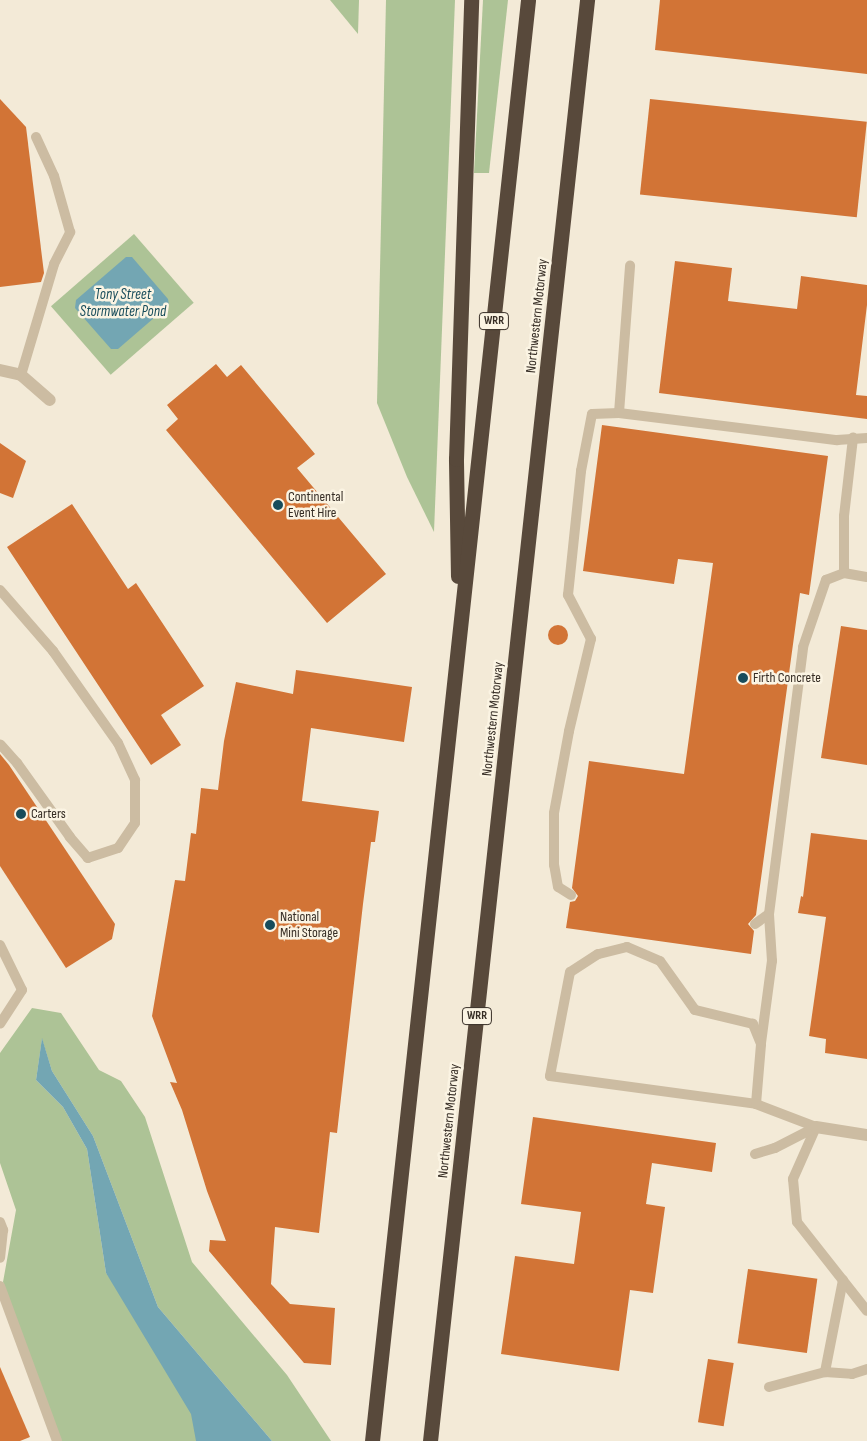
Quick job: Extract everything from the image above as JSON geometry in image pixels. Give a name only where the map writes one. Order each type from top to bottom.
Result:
[{"type":"highway","points":[[459,643],[456,459],[470,0]]},
{"type":"highway","name":"WRR","points":[[372,1441],[528,0]]},
{"type":"highway","name":"Northwestern Motorway","points":[[430,1441],[587,0]]},
{"type":"street","points":[[0,370],[21,375],[50,400]]},
{"type":"street","points":[[816,1127],[867,1135]]},
{"type":"lane","points":[[21,375],[54,264],[70,232],[54,176],[36,137]]},
{"type":"lane","points":[[619,413],[630,265]]},
{"type":"lane","points":[[571,895],[558,887],[554,865],[554,813],[569,731],[591,639],[568,595],[581,471],[592,414],[619,413],[836,440],[867,438]]},
{"type":"lane","points":[[844,573],[844,516],[853,438]]},
{"type":"lane","points":[[756,1104],[761,1044],[772,961],[769,914],[803,647],[826,580],[844,573],[867,576]]},
{"type":"lane","points":[[0,590],[53,651],[118,744],[135,780],[135,822],[118,848],[88,858],[70,838],[17,763],[0,744]]},
{"type":"lane","points":[[755,924],[769,914]]},
{"type":"lane","points":[[0,945],[22,990],[0,1024]]},
{"type":"lane","points":[[761,1044],[753,1024],[695,1010],[660,961],[627,947],[598,954],[570,972],[550,1076],[756,1104],[816,1127]]},
{"type":"lane","points":[[755,1154],[775,1148],[816,1127]]},
{"type":"lane","points":[[816,1127],[793,1179],[797,1222],[867,1311]]},
{"type":"lane","points":[[0,1222],[3,1230],[0,1258]]},
{"type":"lane","points":[[825,1372],[843,1280]]},
{"type":"lane","points":[[0,1286],[57,1441]]},
{"type":"lane","points":[[768,1387],[825,1372],[852,1374],[867,1369]]},
{"type":"green space","points":[[330,0],[359,0],[358,34]]},
{"type":"green space","points":[[386,0],[455,0],[434,532],[407,477],[377,403]]},
{"type":"green space","points":[[483,0],[508,0],[489,173],[474,173]]},
{"type":"green space","points":[[134,234],[194,303],[111,375],[51,306]]},
{"type":"green space","points":[[32,1008],[61,1013],[99,1070],[121,1081],[145,1117],[192,1262],[287,1375],[331,1441],[272,1441],[158,1307],[93,1136],[52,1071],[42,1039],[36,1080],[63,1107],[87,1149],[106,1273],[233,1441],[59,1441],[3,1282],[16,1210],[0,1163],[0,1053]]},
{"type":"water","name":"Tony Street Stormwater Pond","points":[[126,257],[132,257],[168,299],[169,305],[118,349],[111,349],[75,308],[76,300]]},
{"type":"water","points":[[42,1038],[52,1071],[93,1136],[158,1307],[272,1441],[196,1441],[191,1414],[106,1273],[87,1149],[63,1107],[36,1080]]},
{"type":"building","points":[[660,0],[867,0],[867,74],[655,50]]},
{"type":"building","points":[[0,99],[26,127],[44,273],[41,282],[0,287]]},
{"type":"building","points":[[650,99],[867,122],[857,217],[640,194]]},
{"type":"building","points":[[675,261],[732,268],[728,301],[797,309],[801,276],[867,285],[867,305],[856,395],[867,396],[867,419],[659,393]]},
{"type":"building","name":"Continental Event Hire","points":[[216,364],[227,377],[241,365],[315,454],[297,468],[386,574],[327,623],[166,430],[178,419],[167,405]]},
{"type":"building","name":"Firth Concrete","points":[[602,425],[828,456],[809,595],[800,593],[756,915],[748,924],[754,931],[751,954],[566,928],[570,902],[575,901],[578,896],[572,888],[589,761],[684,774],[713,563],[678,559],[674,584],[583,571]]},
{"type":"building","points":[[0,443],[26,461],[13,498],[0,493]]},
{"type":"building","points":[[72,504],[128,589],[136,583],[204,686],[161,715],[181,745],[151,765],[7,547]]},
{"type":"building","points":[[554,625],[562,625],[568,631],[568,639],[562,645],[554,645],[548,639],[548,631]]},
{"type":"building","points":[[841,626],[867,630],[867,765],[821,758]]},
{"type":"building","name":"National Mini Storage","points":[[296,670],[412,687],[404,742],[311,728],[302,801],[379,811],[375,842],[371,842],[337,1133],[330,1132],[319,1233],[275,1227],[271,1284],[290,1304],[335,1308],[331,1365],[304,1363],[209,1251],[210,1240],[226,1241],[207,1191],[182,1110],[170,1082],[177,1083],[152,1016],[175,880],[185,881],[191,833],[196,834],[201,788],[218,790],[224,741],[236,682],[293,694]]},
{"type":"building","name":"Carters","points":[[0,754],[115,924],[112,939],[66,968],[0,866]]},
{"type":"building","points":[[811,833],[867,840],[867,1059],[825,1053],[826,1039],[809,1036],[826,917],[798,913],[801,896],[803,897]]},
{"type":"building","points":[[533,1117],[716,1143],[712,1172],[652,1163],[646,1204],[665,1207],[653,1293],[630,1290],[619,1371],[501,1354],[515,1256],[574,1264],[581,1212],[521,1204]]},
{"type":"building","points":[[748,1269],[817,1279],[807,1353],[738,1343]]},
{"type":"building","points":[[708,1359],[734,1363],[724,1426],[698,1422]]},
{"type":"building","points":[[0,1367],[30,1437],[20,1441],[0,1441]]},
{"type":"place","name":"Continental Event Hire","points":[[278,505]]},
{"type":"place","name":"Firth Concrete","points":[[743,678]]},
{"type":"place","name":"Carters","points":[[21,814]]},
{"type":"place","name":"National Mini Storage","points":[[270,925]]}]
